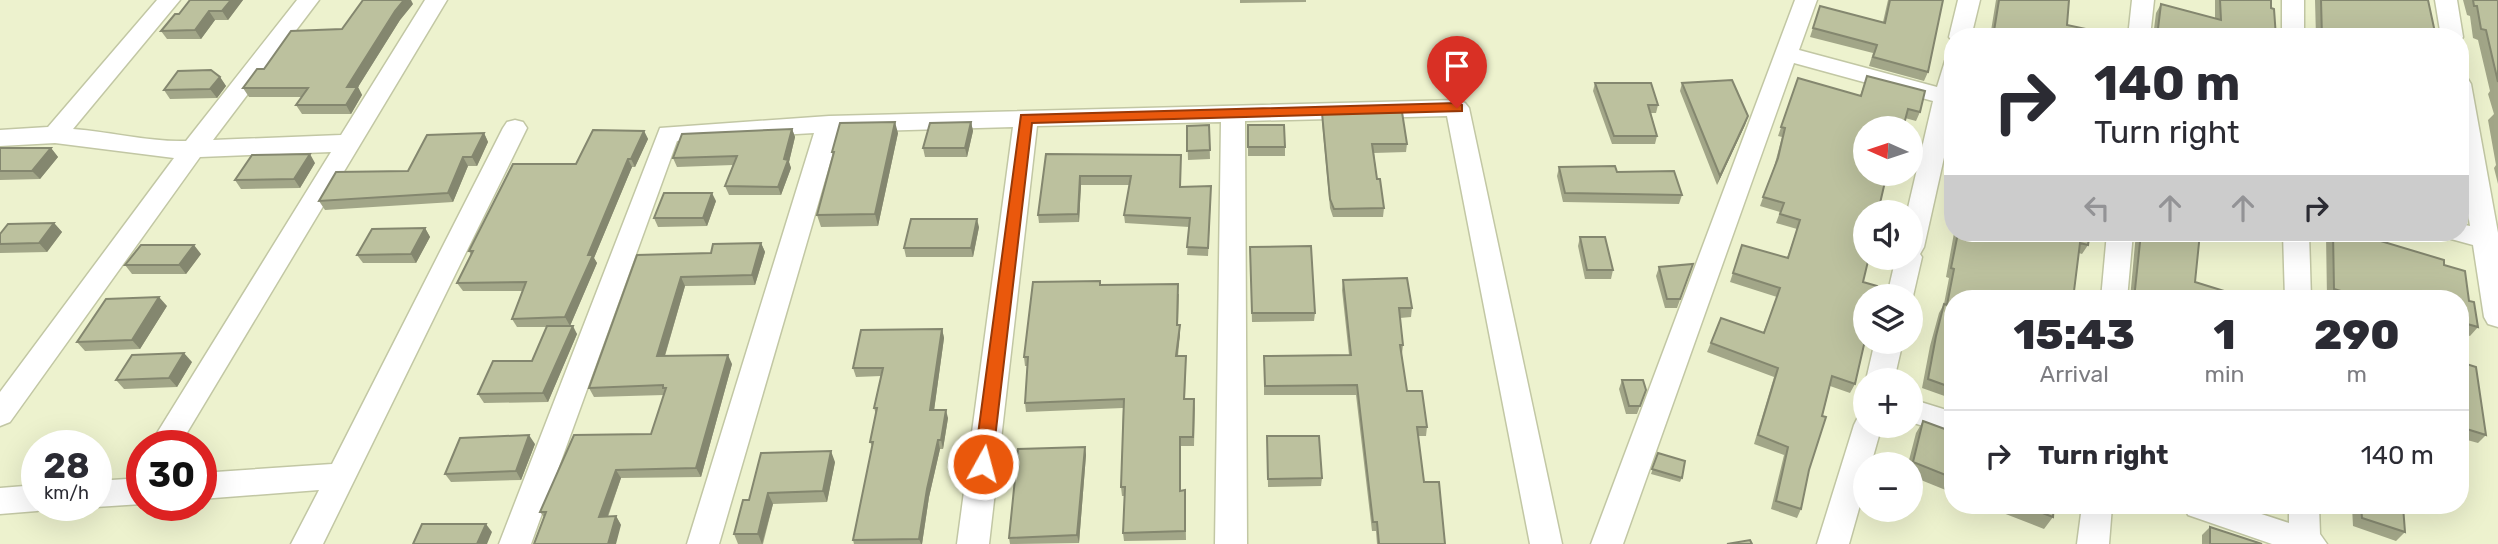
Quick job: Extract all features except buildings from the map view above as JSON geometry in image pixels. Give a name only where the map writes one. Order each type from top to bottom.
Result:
[{"type":"street","points":[[55,135],[169,0]]},
{"type":"street","points":[[0,414],[193,149],[308,0]]},
{"type":"street","points":[[174,430],[436,0]]},
{"type":"street","points":[[1607,544],[1789,54],[1806,0]]},
{"type":"street","points":[[1962,28],[1969,0]]},
{"type":"street","points":[[2140,28],[2143,0]]},
{"type":"street","points":[[2293,0],[2293,28]]},
{"type":"street","points":[[2446,0],[2451,28]]},
{"type":"street","points":[[1789,54],[1944,97]]},
{"type":"street","points":[[515,544],[668,134],[829,124],[1457,108],[1546,544]]},
{"type":"street","points":[[1231,544],[1233,115]]},
{"type":"street","points":[[1923,200],[1944,118]]},
{"type":"street","points":[[973,544],[1026,119]]},
{"type":"street","points":[[704,544],[829,124]]},
{"type":"street","points":[[2469,127],[2493,240],[2498,317]]},
{"type":"street","points":[[307,544],[515,128]]},
{"type":"street","points":[[5,143],[55,135],[117,141],[162,150],[348,143]]},
{"type":"street","points":[[2469,235],[2493,240]]},
{"type":"street","points":[[2115,290],[2119,242]]},
{"type":"street","points":[[2296,242],[2298,290]]},
{"type":"street","points":[[1923,414],[1944,421]]},
{"type":"street","points":[[1833,544],[1864,438]]},
{"type":"street","points":[[217,485],[341,476]]},
{"type":"street","points":[[0,501],[21,499]]},
{"type":"street","points":[[2093,544],[2095,514]]},
{"type":"street","points":[[2222,514],[2307,543],[2305,514]]},
{"type":"route","points":[[983,464],[1026,119],[1457,108]]}]
